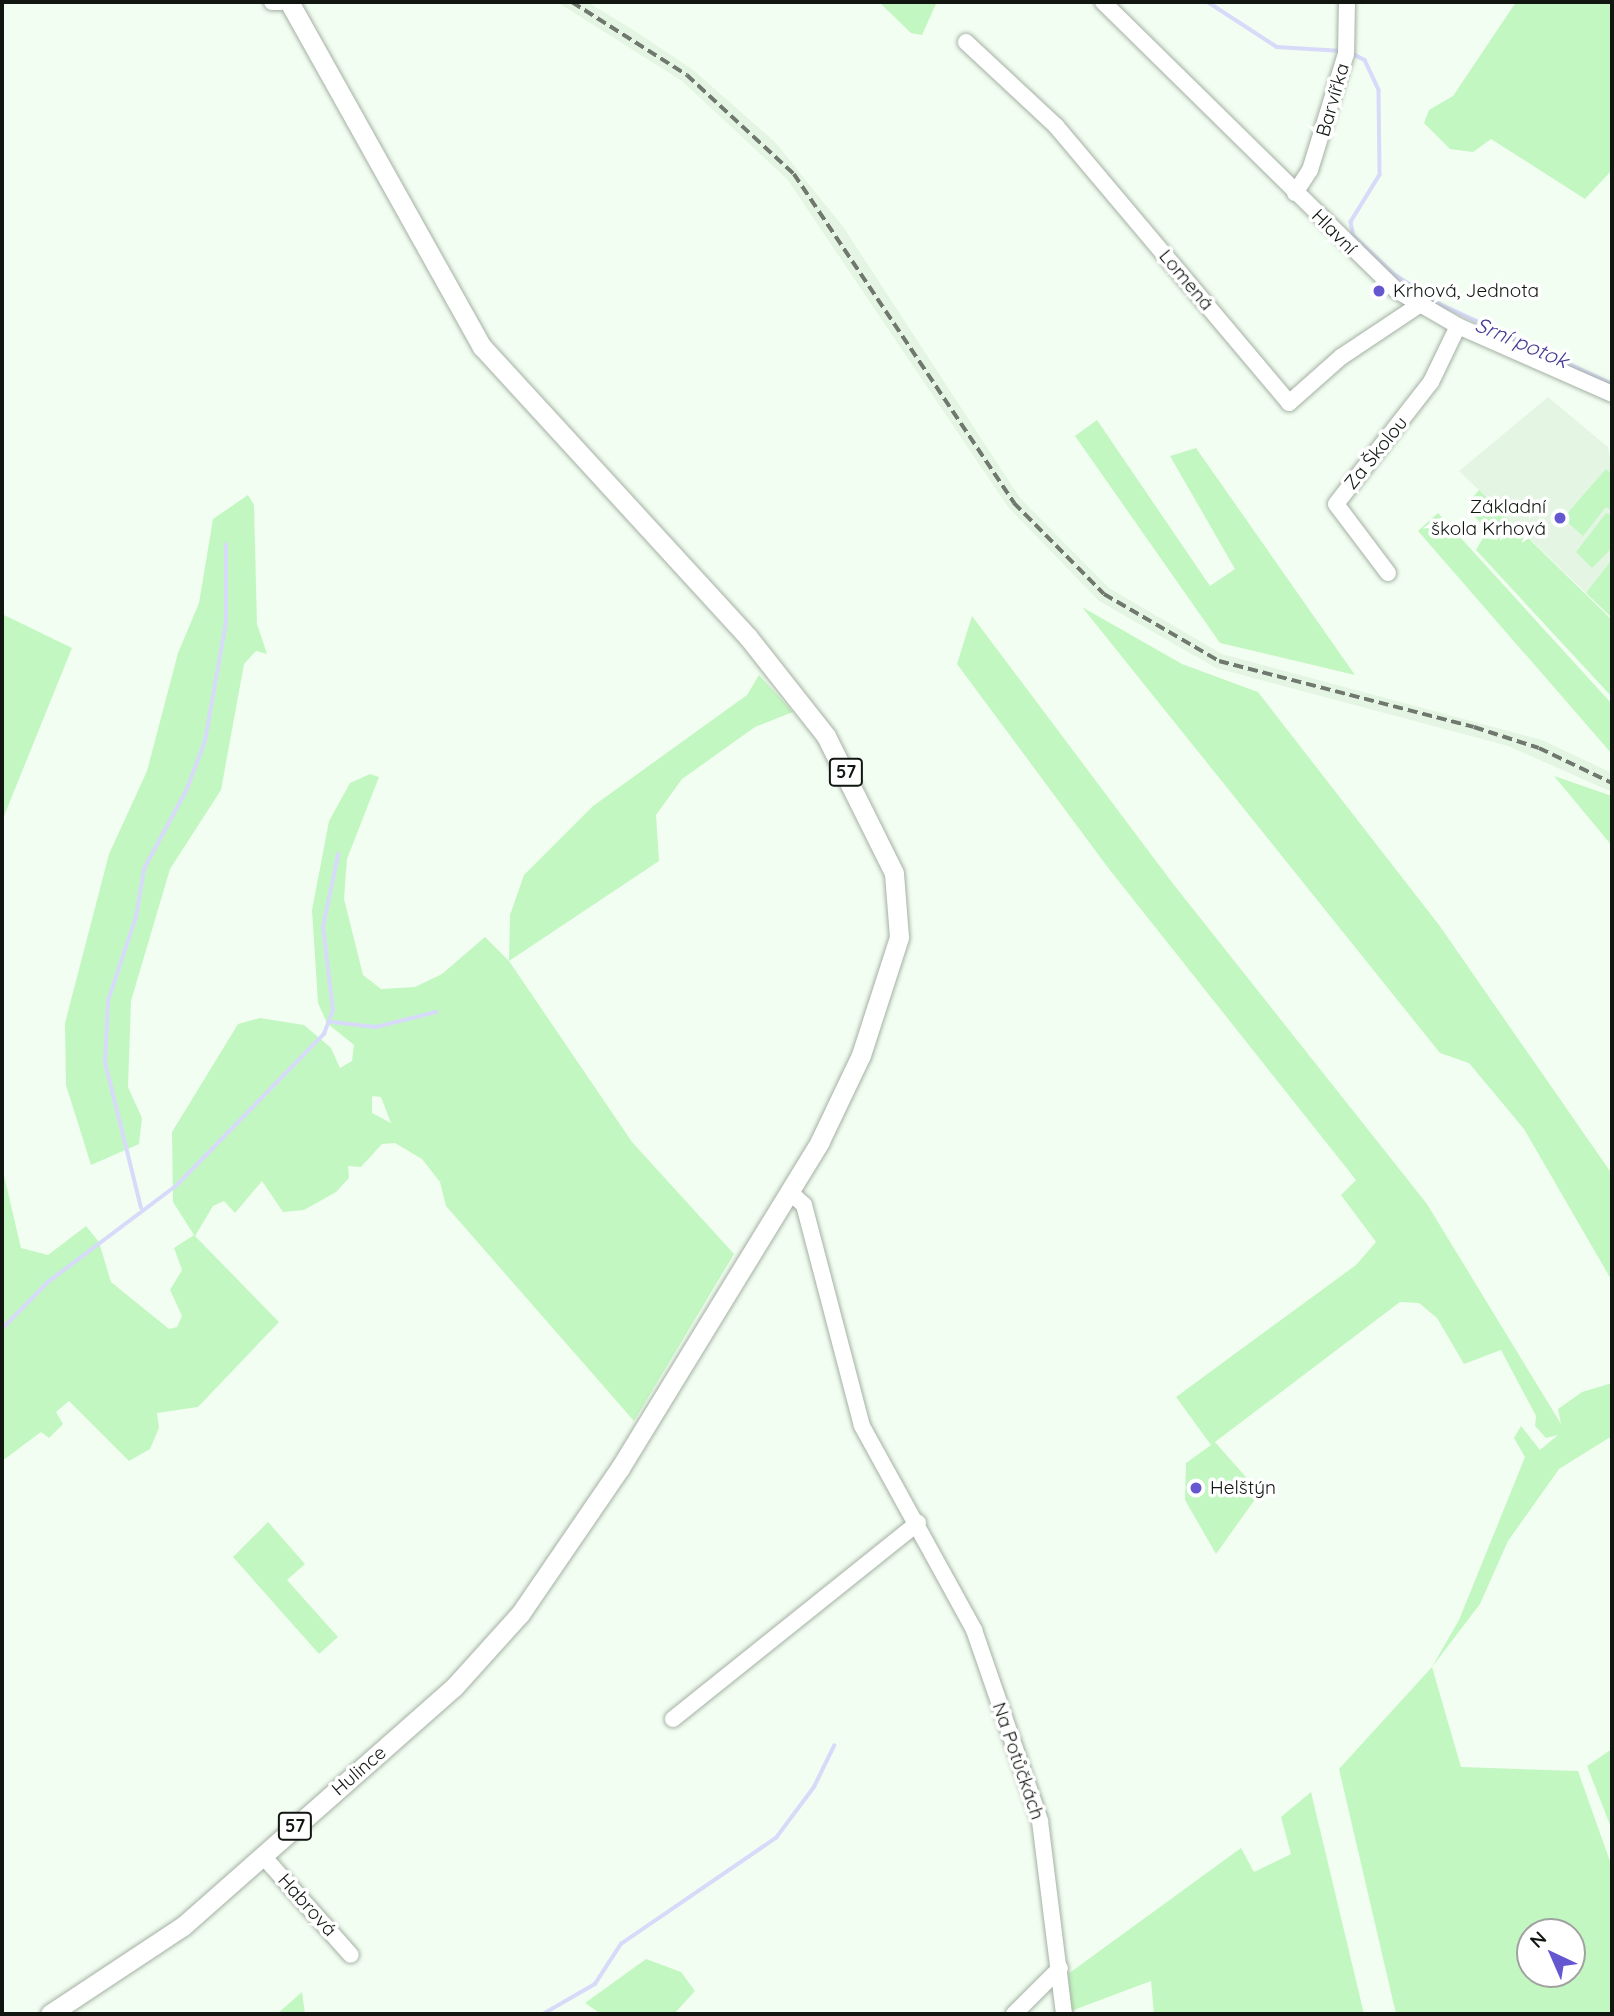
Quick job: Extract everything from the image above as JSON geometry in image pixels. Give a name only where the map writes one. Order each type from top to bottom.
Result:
[{"type":"main road","name":"57","points":[[289,2],[482,347],[789,685],[826,736],[884,850],[900,898],[896,951],[853,1075],[790,1192]]},
{"type":"main road","name":"Hulince","points":[[50,2014],[170,1936],[444,1696],[520,1614],[620,1468],[790,1192]]},
{"type":"street","points":[[272,2],[281,2]]},
{"type":"street","name":"Hlavní","points":[[1103,2],[1381,278],[1419,306],[1458,326],[1612,394]]},
{"type":"street","name":"Barvířka","points":[[1295,193],[1320,145],[1347,49],[1347,2]]},
{"type":"street","name":"Lomená","points":[[966,42],[1056,126],[1289,403],[1350,351],[1419,306]]},
{"type":"street","name":"Za Školou","points":[[1388,573],[1336,504],[1431,382],[1458,326]]},
{"type":"street","name":"Na Potůčkách","points":[[790,1192],[804,1205],[862,1426],[918,1523],[974,1630],[1040,1821],[1064,2014]]},
{"type":"street","points":[[673,1719],[918,1523]]},
{"type":"street","name":"Habrová","points":[[262,1856],[351,1955]]},
{"type":"street","points":[[1014,2014],[1060,1968]]},
{"type":"shaded area","points":[[557,2],[587,2],[632,29],[692,69],[775,142],[844,228],[1020,498],[1109,588],[1222,654],[1542,740],[1612,773],[1612,792],[1508,746],[1216,668],[1099,601],[1008,507],[787,179],[682,81]]},
{"type":"shaded area","name":"Základní škola Krhová","points":[[1548,397],[1608,447],[1612,469],[1612,559],[1586,593],[1459,471]]},
{"type":"green space","points":[[879,2],[936,4],[922,35],[911,33]]},
{"type":"green space","points":[[1516,2],[1612,2],[1612,170],[1585,199],[1491,139],[1473,152],[1450,149],[1424,123],[1429,110],[1453,96]]},
{"type":"green space","points":[[1097,420],[1210,586],[1235,569],[1170,456],[1196,448],[1355,675],[1220,643],[1075,436]]},
{"type":"green space","points":[[1606,469],[1612,474],[1612,511],[1606,507],[1583,536],[1563,518]]},
{"type":"green space","points":[[1479,490],[1612,620],[1612,697],[1476,550],[1483,538],[1498,540],[1474,516],[1472,498]]},
{"type":"green space","points":[[248,495],[254,505],[257,624],[267,654],[256,651],[244,664],[221,790],[170,869],[131,1001],[128,1087],[142,1118],[139,1144],[91,1165],[66,1085],[65,1023],[109,854],[147,771],[178,653],[199,603],[213,519]]},
{"type":"green space","points":[[1438,513],[1612,704],[1612,754],[1418,531]]},
{"type":"green space","points":[[1606,513],[1612,515],[1612,548],[1592,568],[1576,552]]},
{"type":"green space","points":[[1612,559],[1612,618],[1586,593]]},
{"type":"green space","points":[[1082,607],[1182,664],[1258,692],[1439,925],[1612,1174],[1612,1281],[1524,1129],[1469,1063],[1440,1053]]},
{"type":"green space","points":[[2,614],[72,648],[2,821]]},
{"type":"green space","points":[[972,616],[1174,885],[1427,1204],[1561,1424],[1558,1409],[1582,1392],[1612,1383],[1612,1436],[1559,1469],[1508,1541],[1480,1604],[1432,1667],[1459,1620],[1525,1457],[1514,1438],[1521,1426],[1540,1450],[1558,1435],[1546,1438],[1535,1426],[1536,1416],[1501,1350],[1464,1364],[1437,1318],[1419,1303],[1400,1302],[1215,1442],[1252,1484],[1256,1498],[1216,1554],[1185,1500],[1186,1463],[1211,1445],[1176,1397],[1356,1265],[1376,1242],[1341,1195],[1356,1180],[1109,869],[957,664]]},
{"type":"green space","points":[[759,675],[793,712],[755,727],[682,779],[656,815],[659,861],[509,961],[510,915],[524,875],[593,806],[747,695]]},
{"type":"green space","points":[[370,774],[379,777],[347,859],[344,899],[363,975],[381,989],[415,987],[442,974],[485,937],[509,961],[632,1142],[734,1254],[634,1421],[446,1206],[440,1182],[422,1159],[395,1143],[382,1144],[361,1167],[348,1166],[349,1178],[336,1192],[304,1210],[283,1212],[262,1181],[235,1213],[224,1201],[213,1206],[195,1236],[279,1322],[198,1407],[157,1413],[159,1428],[150,1449],[129,1461],[69,1401],[56,1412],[63,1424],[49,1438],[41,1432],[2,1461],[2,1167],[21,1248],[48,1255],[86,1226],[99,1242],[111,1282],[169,1329],[177,1327],[182,1316],[170,1290],[182,1270],[174,1248],[194,1235],[173,1202],[172,1132],[238,1024],[260,1018],[304,1025],[331,1048],[340,1068],[352,1061],[354,1045],[327,1023],[318,1003],[312,910],[329,821],[350,783]],"holes":[[[372,1096],[381,1097],[391,1123],[372,1113]]]},
{"type":"green space","points":[[1554,776],[1612,796],[1612,846],[1608,841]]},
{"type":"green space","points":[[268,1522],[305,1564],[287,1580],[338,1637],[319,1654],[233,1557]]},
{"type":"green space","points":[[1432,1667],[1461,1767],[1578,1771],[1612,1867],[1612,2014],[1396,2014],[1339,1769]]},
{"type":"green space","points":[[1612,1749],[1612,1830],[1587,1766]]},
{"type":"green space","points":[[1311,1792],[1364,2014],[1154,2014],[1151,1981],[1071,2011],[1068,1974],[1241,1848],[1254,1872],[1291,1854],[1281,1817]]},
{"type":"green space","points":[[646,1959],[681,1972],[695,1991],[674,2014],[601,2014],[585,2003]]},
{"type":"green space","points":[[302,1992],[305,2014],[277,2014]]},
{"type":"waterway","name":"Srní potok","points":[[1208,2],[1277,47],[1342,51]]},
{"type":"waterway","name":"Srní potok","points":[[1349,52],[1365,60],[1379,90],[1380,175],[1351,222],[1354,236],[1394,274],[1440,304],[1612,384]]},
{"type":"waterway","points":[[141,1208],[105,1063],[108,1001],[136,917],[144,869],[187,789],[205,741],[226,622],[226,545]]},
{"type":"waterway","points":[[2,1329],[48,1282],[177,1185],[324,1034],[333,1011],[323,927],[338,855]]},
{"type":"waterway","points":[[332,1022],[376,1027],[436,1012]]},
{"type":"waterway","points":[[543,2014],[595,1984],[621,1944],[776,1838],[814,1787],[834,1746]]},
{"type":"railway","points":[[572,2],[687,75],[794,174],[1014,503],[1104,594],[1219,661],[1474,727],[1539,748],[1612,783]]},
{"type":"place","name":"Krhová, Jednota","points":[[1379,291]]},
{"type":"place","name":"Základní škola Krhová","points":[[1560,518]]},
{"type":"place","name":"Helštýn","points":[[1196,1488]]}]
